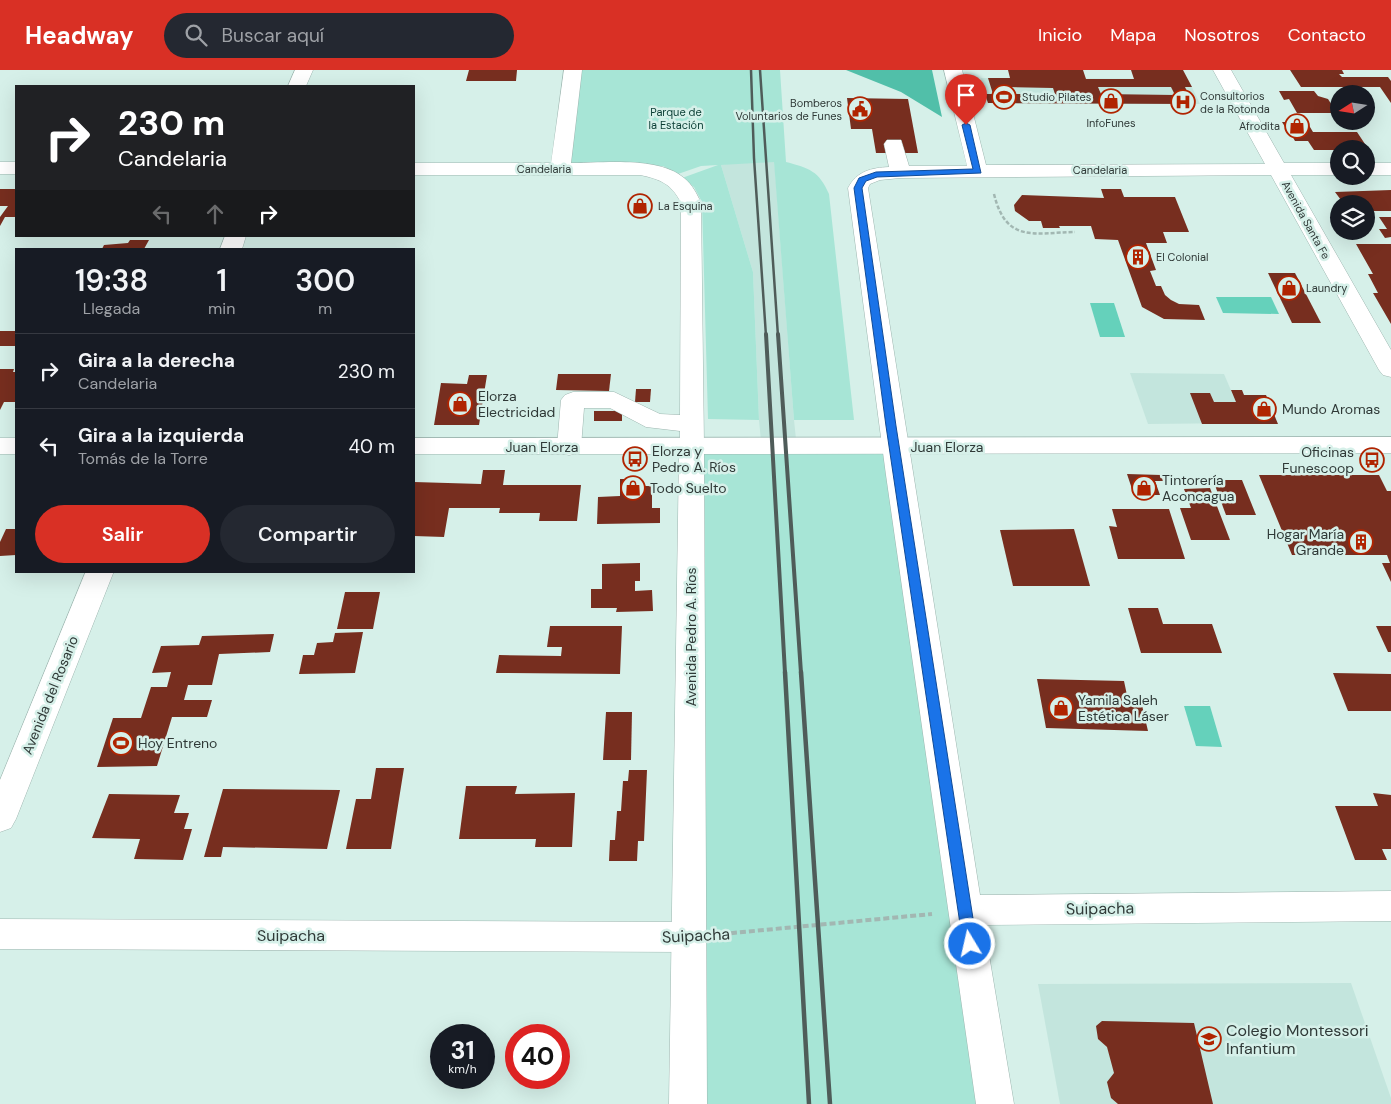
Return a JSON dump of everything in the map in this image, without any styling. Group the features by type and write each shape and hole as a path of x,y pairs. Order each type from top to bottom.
{"street":[{"path":"297,85 304,70"},
{"path":"560,169 573,70"},
{"path":"953,70 983,171"},
{"name":"Avenida Santa Fe","path":"1222,70 1391,370"},
{"path":"894,144 900,172"},
{"path":"0,168 15,168"},
{"name":"Candelaria","path":"415,168 640,169 673,178"},
{"name":"Candelaria","path":"895,447 858,202 858,188 862,180 876,174 900,172 1330,169"},
{"path":"1375,169 1391,169"},
{"name":"Avenida Pedro A. Ríos","path":"673,178 685,188 691,203 692,435 688,1104"},
{"path":"570,447 573,400 614,400 655,421 692,435"},
{"path":"655,421 658,447"},
{"name":"Juan Elorza","path":"415,446 658,447 692,435 895,447 1391,445"},
{"path":"0,446 15,446"},
{"path":"895,447 994,1104"},
{"name":"Avenida del Rosario","path":"0,818 99,573"},
{"name":"Suipacha","path":"965,910 1391,906"},
{"name":"Suipacha","path":"0,934 689,938"}],"path":[{"path":"983,171 1005,222 1016,228 1031,232 1075,232"},
{"name":"Suipacha","path":"689,938 965,910"}],"shaded area":[{"path":"846,70 932,70 942,117 901,92"},
{"path":"981,78 1188,79 1200,104 988,103"},
{"path":"774,157 794,420 801,487 765,483 759,420 753,272 721,165"},
{"path":"1216,297 1271,297 1279,314 1223,313"},
{"path":"1090,303 1114,303 1125,337 1100,337"},
{"path":"1130,373 1224,374 1245,423 1148,424"},
{"path":"1184,706 1210,706 1222,747 1196,746"},
{"name":"Colegio Montessori Infantium","path":"1351,983 1391,1098 1391,1104 1060,1104 1038,984"}],"green space":[{"name":"Parque de la Estación","path":"581,70 780,70 786,162 801,166 817,175 829,194 854,420 794,420 774,162 721,165 753,272 759,420 708,419 702,202 694,187 682,178 718,165 701,166 678,174 663,166 567,165"},
{"path":"692,447 895,447 995,1104 688,1104"}],"building":[{"path":"469,70 517,70 516,81 466,81"},
{"path":"1008,70 1083,70 1086,79 1134,79 1131,70 1183,70 1192,87 1185,87 1193,104 988,103 985,94 993,94 988,78 1010,78","holes":["1007,87 1053,88 1055,94 1009,94","1098,87 1171,87 1175,95 1101,94"]},
{"path":"1290,70 1342,70 1344,74 1339,74 1342,77 1388,77 1391,81 1391,103 1380,87 1375,87 1375,85 1301,87"},
{"path":"1279,91 1314,91 1318,96 1328,99 1330,102 1330,113 1297,113 1289,99 1284,100"},
{"path":"847,98 908,99 918,153 876,153 872,129 851,129"},
{"path":"1282,122 1307,122 1313,132 1357,132 1362,140 1330,140 1330,150 1314,150 1308,141 1295,141 1291,134 1306,134 1303,130 1287,130"},
{"path":"0,189 15,189 15,217 5,217 0,226 0,217 8,206 0,206"},
{"name":"El Colonial","path":"1101,189 1121,189 1124,197 1175,197 1189,232 1163,232 1167,243 1146,243 1156,270 1150,271 1156,286 1161,286 1165,295 1179,304 1199,305 1205,320 1164,319 1142,307 1118,240 1095,239 1091,226 1043,228 1041,221 1029,221 1015,211 1014,205 1022,195 1104,198"},
{"path":"1391,190 1391,211 1375,211 1375,195 1337,195 1335,192"},
{"path":"1379,217 1391,217 1391,237 1385,238 1379,229 1387,229"},
{"path":"130,240 149,240 145,248 102,248 104,245 128,243"},
{"path":"1356,244 1391,244 1391,324 1373,293 1378,293 1368,274 1373,274"},
{"path":"1268,273 1295,273 1321,323 1292,323"},
{"path":"0,331 15,331 15,346 0,346"},
{"path":"0,369 14,369 15,402 4,402 0,410"},
{"path":"558,374 611,374 609,391 556,390"},
{"name":"Elorza Electricidad","path":"469,375 487,375 479,425 434,425 441,383 467,384"},
{"path":"636,389 651,389 650,402 635,402"},
{"path":"1231,390 1242,390 1244,395 1266,395 1278,424 1202,424 1190,393 1210,393 1214,402 1236,402"},
{"path":"594,411 622,411 622,421 594,421"},
{"path":"483,470 505,470 503,485 581,485 577,521 539,521 540,513 499,513 500,508 449,508 444,537 415,536 415,482 481,484"},
{"name":"Tintorería Aconcagua","path":"1127,474 1161,475 1163,481 1155,481 1160,495 1134,495"},
{"path":"1259,475 1379,475 1387,491 1391,491 1391,582 1382,563 1390,563 1387,555 1292,555"},
{"path":"620,479 641,479 641,486 652,486 652,508 660,508 660,523 597,524 598,497 620,496"},
{"path":"1213,480 1242,480 1256,515 1226,515"},
{"path":"1210,488 1230,540 1191,540 1180,508 1191,508 1184,489"},
{"path":"1112,509 1169,509 1185,559 1118,559 1109,526 1117,527"},
{"path":"6,529 15,529 15,555 0,556 0,542"},
{"path":"1074,529 1090,586 1013,586 1000,530"},
{"path":"640,563 640,581 635,581 635,591 652,590 653,611 616,612 617,608 591,608 591,589 602,589 602,564"},
{"path":"345,592 380,592 373,629 337,629"},
{"path":"1128,608 1158,608 1163,624 1212,624 1222,653 1141,653"},
{"path":"550,626 622,626 620,674 496,673 499,655 561,656 562,647 547,647"},
{"path":"1376,626 1391,626 1391,652 1388,652"},
{"path":"363,632 355,673 299,674 303,655 314,655 317,643 333,642 335,633"},
{"path":"274,634 270,652 219,654 212,685 188,685 184,700 212,700 207,717 172,717 157,766 97,767 113,718 141,718 151,687 167,687 171,672 152,673 161,646 199,645 202,636"},
{"path":"1333,673 1391,674 1391,711 1348,711"},
{"path":"1037,679 1124,681 1128,700 1141,701 1148,731 1046,728"},
{"path":"606,712 632,712 631,760 603,760"},
{"path":"376,768 404,768 391,849 346,849 356,799 371,799"},
{"path":"629,770 647,770 644,841 638,841 637,861 609,861 610,840 615,840 617,811 621,811 623,781 628,781"},
{"path":"466,786 517,786 515,794 575,793 572,847 535,847 536,839 459,839"},
{"path":"223,789 340,790 327,849 223,847 221,857 204,857"},
{"path":"1373,793 1391,795 1391,849 1382,849 1387,860 1355,860 1335,806 1378,806"},
{"path":"109,794 180,795 174,813 189,813 184,829 192,829 183,860 134,859 140,839 92,838"},
{"path":"1102,1021 1194,1023 1213,1104 1118,1104 1111,1098 1107,1082 1114,1073 1107,1047 1098,1039 1096,1026"}],"railway":[{"path":"751,70 754,158 766,336"},
{"path":"760,70 778,336"},
{"path":"766,334 785,673"},
{"path":"778,334 801,673"},
{"path":"785,672 809,1104"},
{"path":"801,672 830,1104"}],"place":[{"name":"Studio Pilates","path":"1004,97"},
{"name":"InfoFunes","path":"1111,101"},
{"name":"Consultorios de la Rotonda","path":"1183,102"},
{"name":"Bomberos Voluntarios de Funes","path":"860,109"},
{"name":"Afrodita","path":"1297,126"},
{"name":"La Esquina","path":"640,206"},
{"name":"El Colonial","path":"1138,257"},
{"name":"Laundry","path":"1289,288"},
{"name":"Elorza Electricidad","path":"460,404"},
{"name":"Mundo Aromas","path":"1264,409"},
{"name":"Elorza y Pedro A. Ríos","path":"635,459"},
{"name":"Oficinas Funescoop","path":"1372,460"},
{"name":"Todo Suelto","path":"633,488"},
{"name":"Tintorería Aconcagua","path":"1144,488"},
{"name":"Hogar María Grande","path":"1361,542"},
{"name":"Yamila Saleh Estética Láser","path":"1061,708"},
{"name":"Hoy Entreno","path":"121,743"},
{"name":"Colegio Montessori Infantium","path":"1209,1039"}],"route":[{"path":"966,125 978,171 876,174 862,180 858,188 858,202 970,944"}]}
